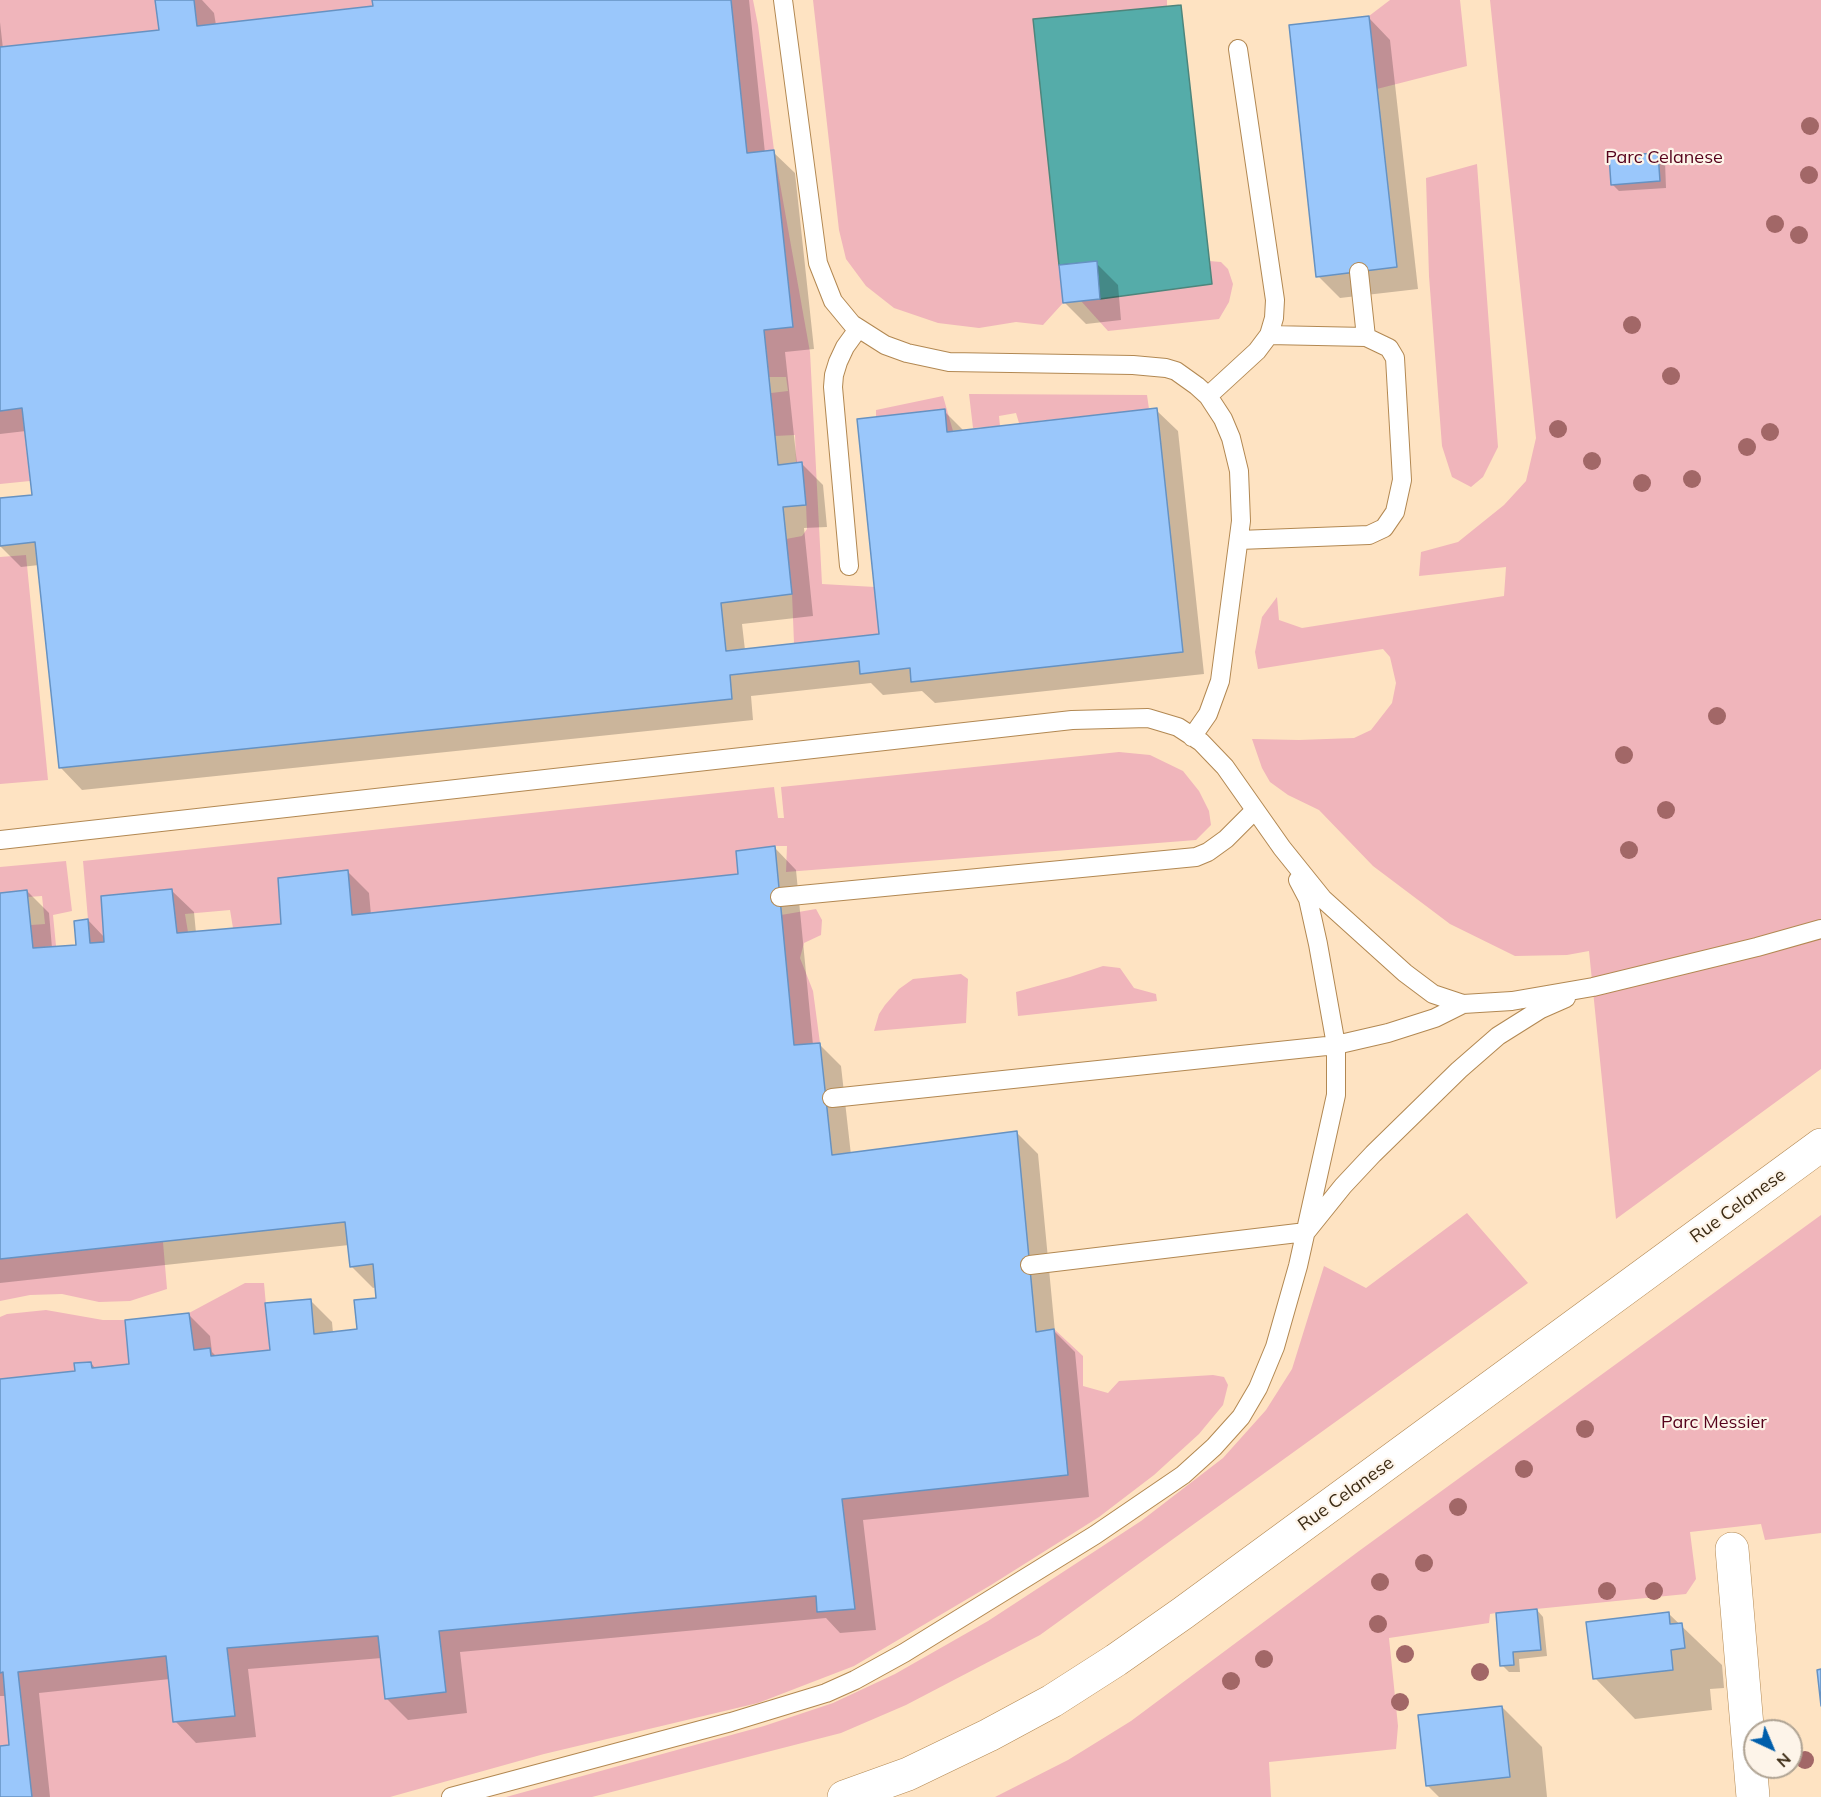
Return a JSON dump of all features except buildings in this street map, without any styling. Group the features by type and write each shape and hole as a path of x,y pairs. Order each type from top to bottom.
{"street":[{"name":"Rue Celanese","path":"844,1797 908,1774 989,1736 1052,1701 1116,1660 1193,1606 1821,1145"},
{"path":"1732,1549 1753,1797"}],"lane":[{"path":"783,0 818,263 833,301 843,315 858,329 885,345 917,356 949,362 1133,364 1166,368 1185,376 1208,396 1223,419 1231,438 1239,471 1241,521 1220,681 1208,714 1192,737"},
{"path":"1208,396 1257,351 1269,335 1274,318 1275,300 1238,49"},
{"path":"1359,272 1366,337"},
{"path":"849,566 833,387 838,362 858,329"},
{"path":"1239,540 1369,535 1384,528 1395,513 1402,480 1395,358 1389,348 1366,337 1269,335"},
{"path":"0,840 1072,720 1148,718 1178,727 1201,742 1225,767 1282,848 1323,899 1433,994 1464,1004 1512,1001 1593,987 1821,929"},
{"path":"780,897 1196,857 1208,852 1226,839 1255,810"},
{"path":"451,1797 731,1722 826,1693 904,1653 1140,1506 1183,1475 1207,1454 1241,1417 1258,1388 1275,1347 1306,1232 1336,1095 1336,1045 1318,944 1308,900 1282,848"},
{"path":"1030,1265 1306,1232 1372,1154 1498,1036 1541,1010 1593,987"},
{"path":"832,1098 1336,1045 1388,1034 1435,1018 1464,1004"}],"green space":[{"path":"0,0 155,0 159,30 0,47"},
{"path":"194,0 372,0 373,6 197,26"},
{"path":"731,0 753,0 774,150 747,153"},
{"path":"813,0 1167,0 1167,7 1033,19 1063,303 1043,325 1016,322 979,328 938,323 894,308 866,286 846,259 839,230"},
{"path":"1390,0 1460,0 1467,66 1377,89 1369,16"},
{"name":"Parc Celanese","path":"1490,0 1821,0 1821,1069 1616,1219 1589,951 1567,955 1515,956 1450,924 1373,866 1319,810 1288,795 1270,782 1262,768 1252,739 1354,738 1371,730 1392,703 1396,683 1390,657 1383,649 1258,669 1255,652 1262,617 1277,597 1279,620 1302,628 1504,596 1506,567 1419,576 1421,552 1458,542 1504,505 1526,481 1536,438"},
{"path":"774,150 810,352 822,584 875,587 879,634 794,643 786,539 802,536 807,529 802,462 796,462 795,435 775,436 771,393 788,391 786,377 769,377 764,330 793,327"},
{"path":"1477,164 1498,447 1483,477 1471,487 1452,477 1442,446 1429,276 1426,178"},
{"path":"1209,261 1221,262 1228,269 1233,284 1229,302 1219,319 1108,331 1081,301 1211,284"},
{"path":"969,394 1147,395 1149,409 1019,423 1016,413 999,416 1000,426 973,428"},
{"path":"943,396 953,431 947,432 944,409 876,417 876,410"},
{"path":"22,408 30,481 0,484 0,411"},
{"path":"26,555 48,780 0,784 0,557"},
{"path":"1119,752 1150,755 1183,771 1199,791 1209,811 1211,825 1196,840 786,872 787,846 775,846 736,851 738,874 352,915 347,870 279,878 281,924 233,928 230,910 185,914 188,932 177,933 172,889 101,896 104,942 90,943 83,861 774,787 778,818 784,818 781,787"},
{"path":"66,861 72,911 53,915 56,946 33,948 31,925 45,924 42,896 28,897 27,890 0,893 0,867"},
{"path":"816,909 822,920 821,935 804,943 800,958 813,991 820,1043 794,1045 781,915"},
{"path":"1103,966 1120,968 1134,988 1156,994 1157,1001 1018,1016 1016,992"},
{"path":"961,974 968,979 966,1023 874,1031 879,1014 885,1005 899,989 913,979"},
{"path":"1467,1213 1528,1283 1040,1635 906,1705 841,1733 592,1797 506,1797 764,1726 833,1703 895,1674 988,1621 1141,1521 1223,1458 1266,1410 1292,1369 1324,1266 1366,1288"},
{"name":"Parc Messier","path":"1821,1215 1821,1533 1765,1540 1761,1524 1690,1532 1696,1579 1686,1594 1496,1613 1490,1614 1489,1623 1389,1638 1398,1726 1396,1749 1269,1762 1271,1797 995,1797 1068,1760 1131,1721 1359,1551"},
{"path":"163,1242 167,1289 130,1301 99,1302 62,1294 30,1295 0,1301 0,1259"},
{"path":"245,1283 264,1283 270,1350 211,1356 210,1348 194,1350 189,1313"},
{"path":"46,1310 103,1320 125,1320 129,1364 92,1368 91,1362 75,1363 75,1371 0,1379 0,1317 7,1314"},
{"path":"1054,1329 1083,1356 1083,1386 1108,1393 1119,1381 1213,1375 1224,1377 1228,1385 1223,1405 1199,1434 1154,1475 1099,1517 991,1585 854,1666 758,1703 544,1754 390,1797 32,1797 18,1672 166,1656 174,1722 235,1716 227,1648 378,1636 385,1699 446,1692 439,1631 816,1596 817,1612 855,1609 842,1499 1068,1475"},
{"path":"3,1672 9,1745 0,1746 0,1673"}],"water":[{"path":"1181,5 1212,284 1100,299 1097,262 1059,265 1033,19"}]}
